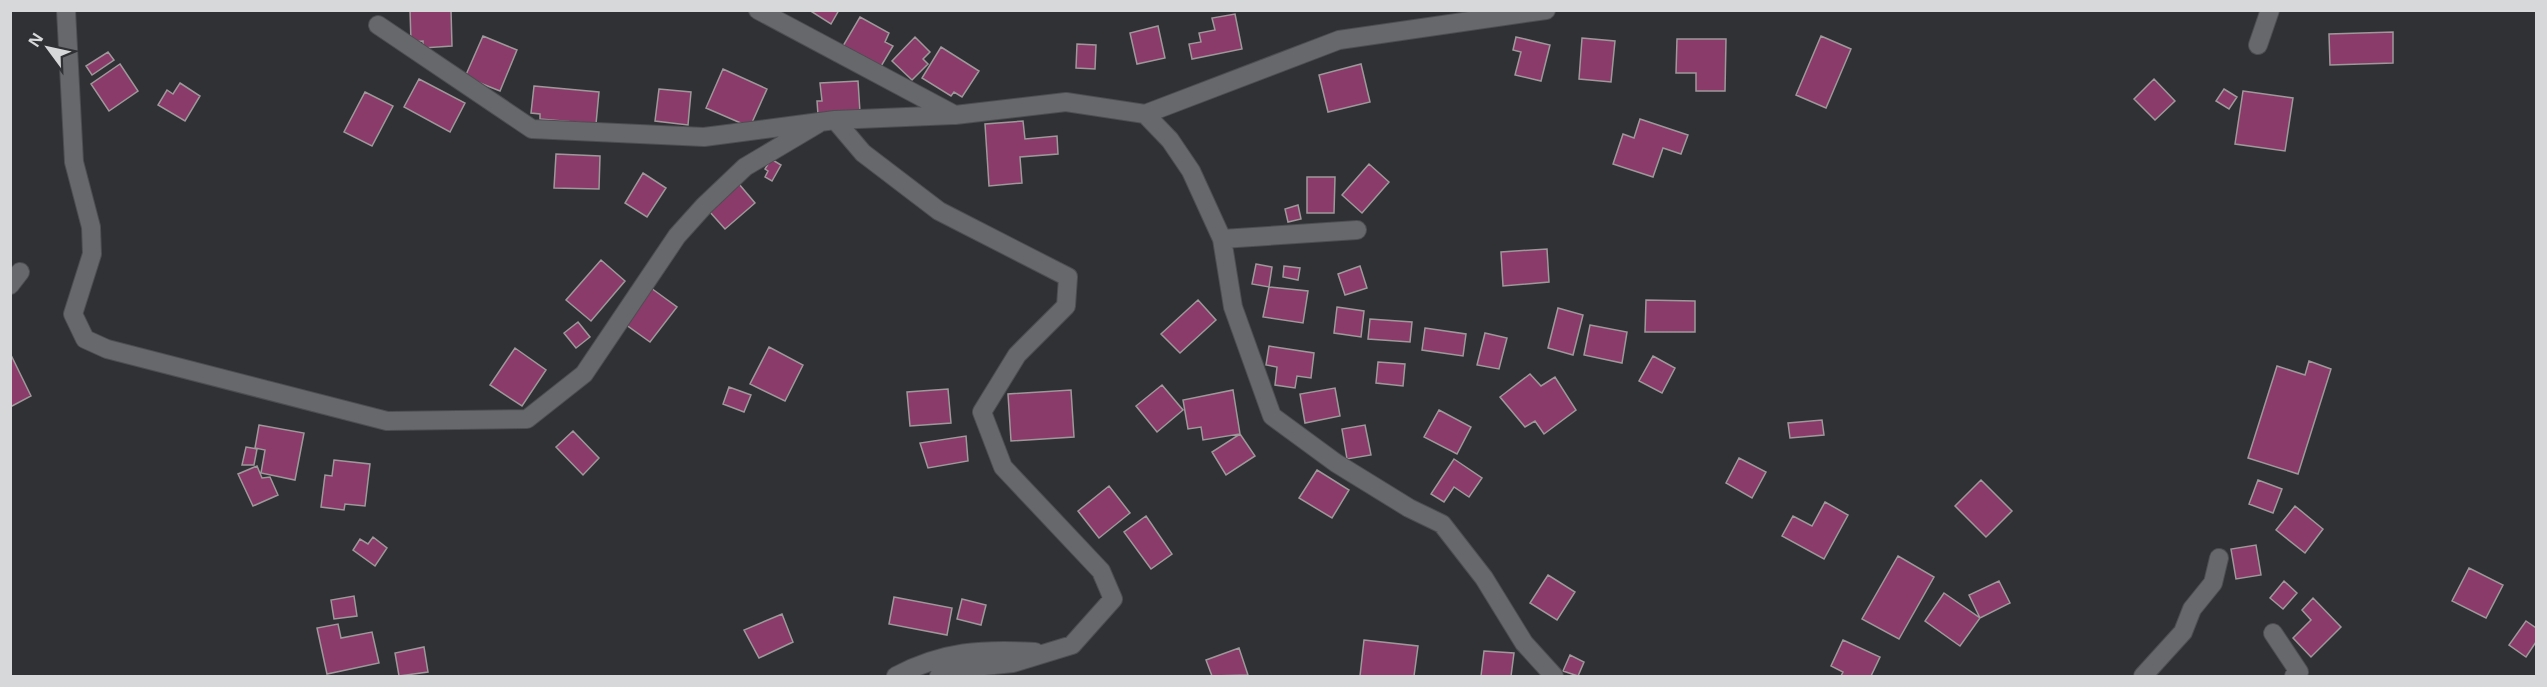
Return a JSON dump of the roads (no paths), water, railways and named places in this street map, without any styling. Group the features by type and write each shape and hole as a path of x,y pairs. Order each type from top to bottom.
{"street":[{"path":"66,10 74,162 91,227 92,255 73,314 85,339 100,346 387,421 527,419 584,374 677,236 704,206 745,167 828,121"},
{"path":"758,10 955,115"},
{"path":"378,25 532,129 704,136 828,121 955,115 1066,102 1145,114 1339,40 1473,16 1546,10"},
{"path":"2258,45 2270,10"},
{"path":"1145,114 1170,140 1191,171 1222,239 1233,307 1272,416 1354,474 1409,508 1442,524 1484,578 1524,643 1554,676"},
{"path":"828,121 863,153 939,211 1068,277 1066,306 1017,355 982,412 1004,466 1101,571 1113,599 1072,645 1013,663 964,668 939,676"},
{"path":"1222,239 1357,230"},
{"path":"2143,676 2183,632 2192,609 2213,583 2219,558"},
{"path":"2273,633 2299,672 2294,676"},
{"path":"896,676 922,663 958,653 1000,650 1048,652"}]}
